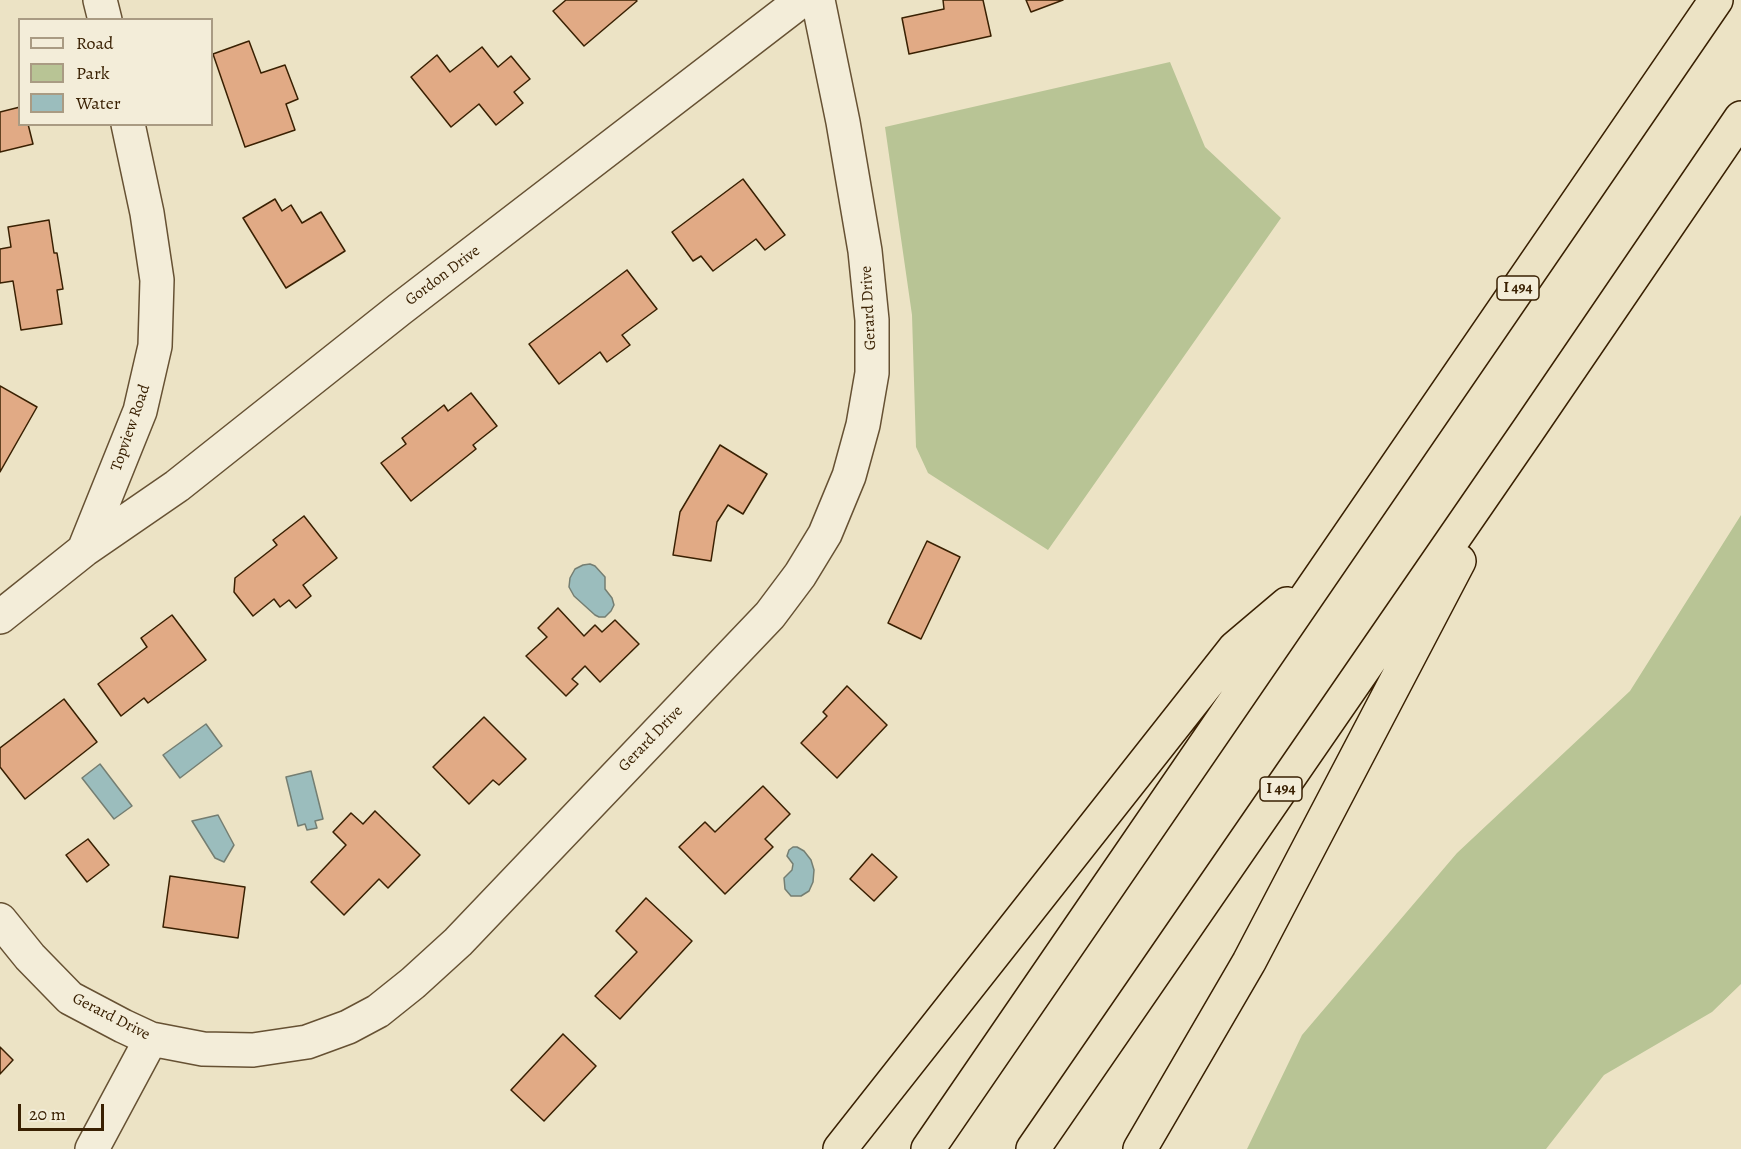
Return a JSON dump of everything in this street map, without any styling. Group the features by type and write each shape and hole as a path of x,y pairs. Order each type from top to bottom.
{"highway":[{"name":"I 494","path":"928,1149 1716,0"},
{"name":"I 494","path":"1033,1149 1741,117"},
{"path":"1161,1149 1249,962 1529,429"},
{"path":"840,1149 1235,648 1321,575"},
{"path":"1140,1149 1249,962"}],"street":[{"path":"100,0 104,18"},
{"name":"Gordon Drive","path":"84,550 177,486 400,309 802,0"},
{"name":"Gerard Drive","path":"0,920 30,957 70,998 151,1039 202,1049 253,1050 307,1042 348,1027 378,1011 458,942 764,621 800,575 825,534 849,476 863,425 872,373 872,320 865,251 843,122 818,0"},
{"name":"Topview Road","path":"0,617 84,550 140,411 155,346 157,280 147,213 128,126"},
{"path":"92,1149 151,1039"}],"green space":[{"path":"1170,62 1205,147 1281,218 1048,550 928,473 916,447 912,315 885,127"},
{"path":"1741,515 1741,984 1712,1012 1604,1075 1546,1149 1247,1149 1302,1035 1457,853 1630,691"}],"water":[{"path":"590,564 605,577 605,589 614,605 605,617 595,615 574,596 569,587 570,578 575,569"},
{"path":"206,724 222,746 180,778 163,755"},
{"path":"100,764 132,806 114,819 82,778"},
{"path":"311,771 323,819 315,821 317,828 307,830 305,824 298,826 286,777"},
{"path":"218,815 234,845 224,862 215,858 192,821"},
{"path":"793,847 804,851 811,860 814,870 813,882 809,891 801,896 791,896 785,889 784,878 792,870 793,864 787,856"}],"building":[{"path":"566,0 637,1 584,46 553,11"},
{"path":"943,0 983,0 991,36 909,54 902,18 944,9"},
{"path":"1026,0 1063,0 1031,12"},
{"path":"249,41 261,73 285,65 298,99 286,104 295,130 245,147 213,54"},
{"path":"482,47 498,67 511,56 530,79 514,92 523,103 496,125 479,104 451,127 411,77 437,55 450,72"},
{"path":"18,108 18,126 28,126 33,144 0,152 0,112"},
{"path":"743,179 785,235 765,250 756,239 713,271 701,256 693,261 672,232"},
{"path":"275,199 282,211 291,205 302,223 321,212 345,251 286,288 243,218"},
{"path":"49,220 63,289 57,290 62,324 21,330 13,281 0,283 0,249 11,247 8,227"},
{"path":"627,270 657,309 622,335 630,345 607,362 600,352 559,384 529,344"},
{"path":"0,386 37,407 0,472"},
{"path":"471,393 497,426 473,445 476,449 411,501 381,463 406,444 402,438 444,405 448,411"},
{"path":"720,445 767,474 743,514 728,505 717,522 711,561 673,555 680,512"},
{"path":"304,516 337,558 303,585 311,596 296,608 289,600 280,607 274,599 253,616 234,592 235,578 277,545 273,540"},
{"path":"927,541 960,557 921,639 888,623"},
{"path":"558,608 584,636 595,625 602,632 615,620 639,644 600,682 585,666 572,679 578,684 566,696 526,656 547,637 538,628"},
{"path":"172,615 206,660 148,703 144,698 121,716 98,684 147,647 141,638"},
{"path":"847,686 887,725 837,778 801,743 827,716 823,712"},
{"path":"64,699 97,742 25,799 0,767 0,748"},
{"path":"484,717 526,759 499,785 493,780 469,804 433,767"},
{"path":"763,786 790,814 765,839 773,847 725,894 679,847 705,822 715,832"},
{"path":"375,811 420,855 388,888 379,879 344,915 311,882 346,845 333,832 351,813 363,824"},
{"path":"88,839 109,865 87,882 66,855"},
{"path":"872,854 897,877 874,901 850,879"},
{"path":"170,876 245,887 238,938 163,927"},
{"path":"646,898 692,941 620,1019 595,996 637,952 616,931"},
{"path":"563,1034 596,1066 544,1121 511,1090"},
{"path":"0,1047 13,1060 0,1074"}]}
